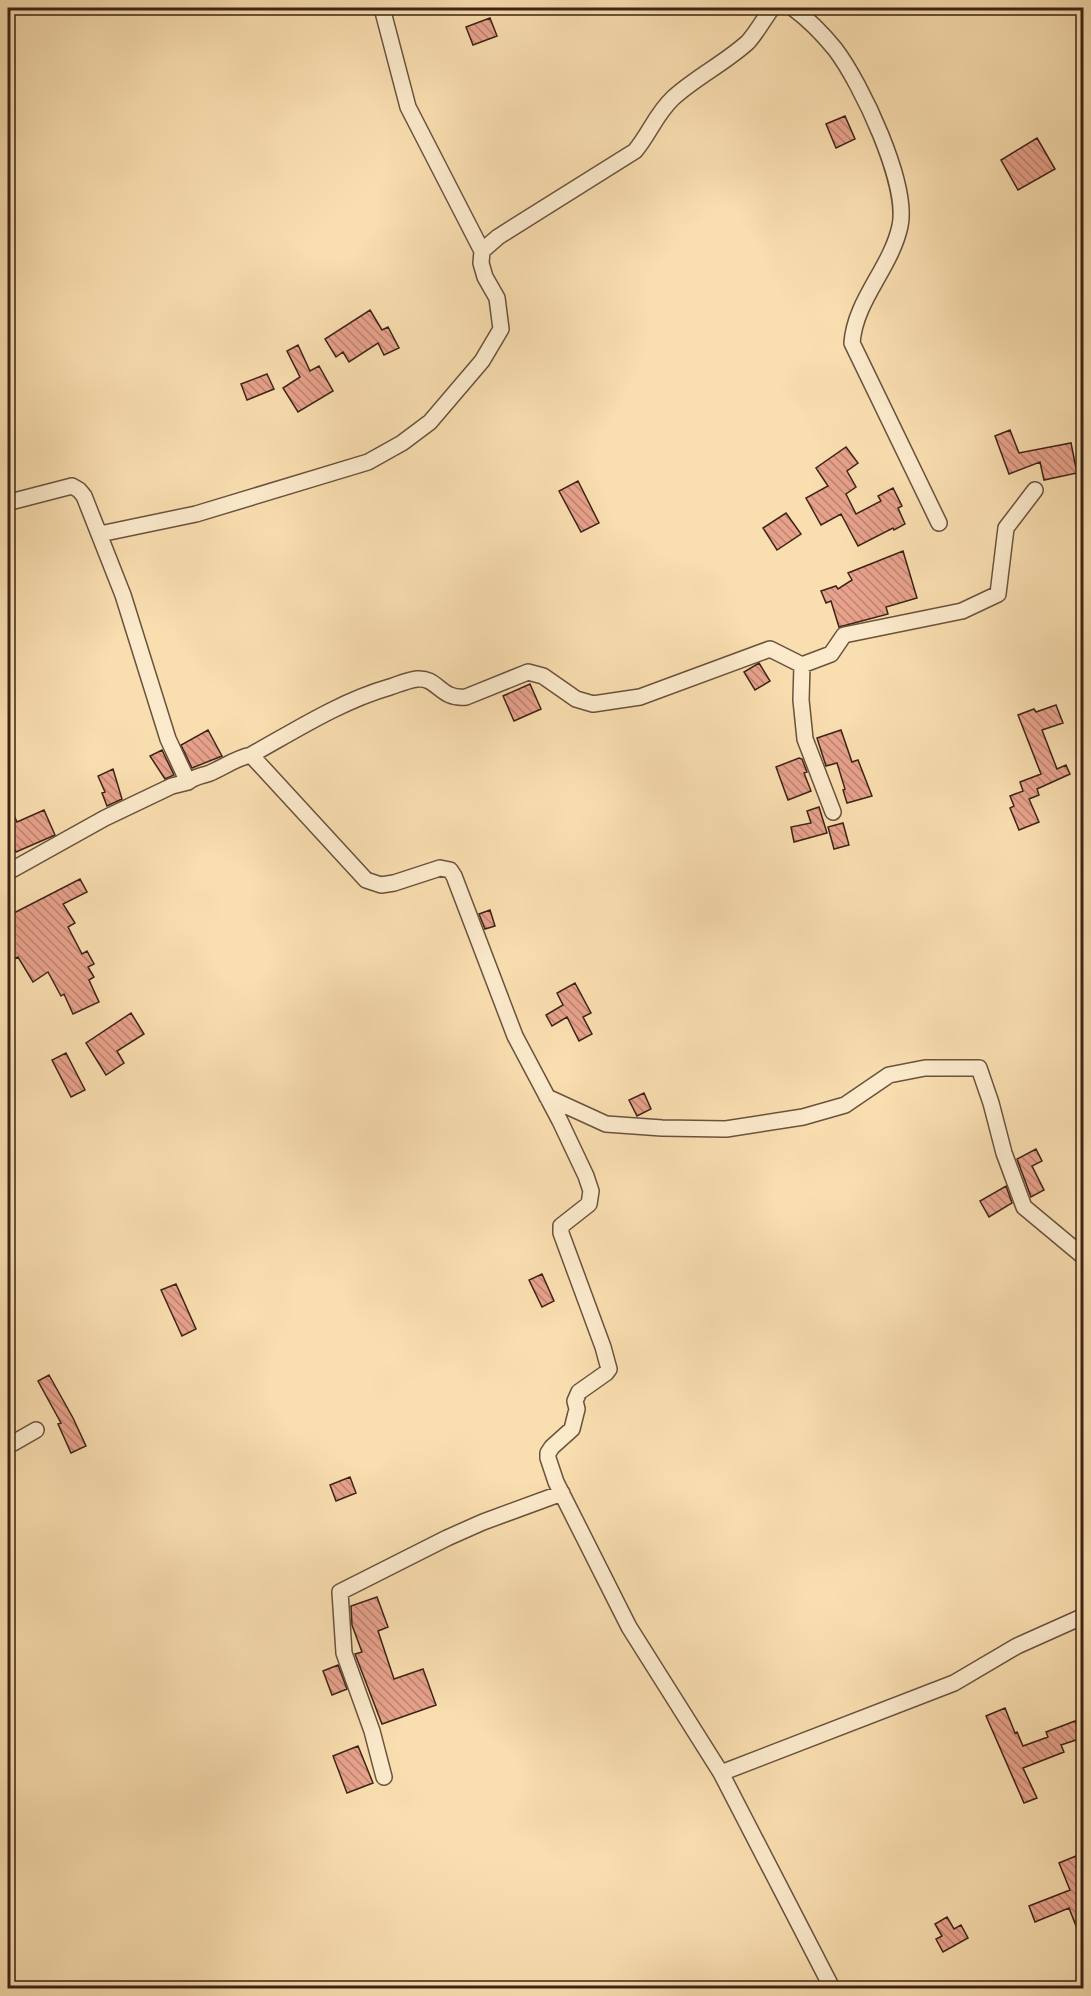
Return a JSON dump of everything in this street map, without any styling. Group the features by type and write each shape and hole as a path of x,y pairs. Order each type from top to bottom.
{"street":[{"path":"100,534 196,514 368,462 402,443 430,422 482,361 501,329 497,298 485,277 481,263 482,251 408,107 382,8"},
{"path":"482,251 498,237 635,151 646,138 658,114 675,97 745,44 772,8"},
{"path":"793,8 814,24 837,51 885,143 900,196 901,225 884,268 853,326 852,343 939,523"},
{"path":"8,499 14,501 72,486 84,496 123,595 168,739 188,782"},
{"path":"8,872 105,818 172,786 209,774 241,757 251,755 316,718 373,692 416,680 427,680 448,696 456,698 466,697 528,672 543,676 576,699 593,704 640,697 770,649 802,665 831,654 844,634 962,611 998,594 1006,528 1035,490"},
{"path":"802,665 801,700 804,739 833,812"},
{"path":"251,755 366,880 381,885 394,883 440,868 450,870 454,876 515,1036 586,1176 591,1191 589,1204 561,1226 561,1233 609,1369 579,1392 575,1401 577,1409 572,1429 548,1453 550,1465 629,1628 721,1773 832,1989"},
{"path":"547,1097 606,1125 726,1129 803,1117 845,1105 889,1075 925,1068 979,1068 1004,1153 1024,1207 1083,1257"},
{"path":"8,1446 36,1430"},
{"path":"384,1777 372,1731 344,1653 340,1592 447,1538 562,1493"},
{"path":"721,1773 954,1683 1017,1646 1083,1616"}],"building":[{"path":"490,18 497,36 473,45 466,27"},
{"path":"845,116 855,139 836,148 826,124"},
{"path":"1037,138 1055,169 1018,190 1001,160"},
{"path":"370,310 382,330 388,327 399,348 384,355 378,343 349,362 343,352 336,357 325,339"},
{"path":"298,345 310,371 319,366 333,391 298,412 283,388 300,377 287,351"},
{"path":"267,374 274,389 247,400 241,384"},
{"path":"1010,430 1019,453 1071,443 1077,473 1044,480 1040,462 1009,474 995,436"},
{"path":"846,447 858,463 847,471 856,487 846,494 856,514 881,501 878,496 893,488 902,506 898,508 905,524 858,546 841,514 821,525 806,498 828,486 816,468"},
{"path":"578,481 599,523 581,532 559,491"},
{"path":"786,513 801,534 777,550 763,528"},
{"path":"903,551 917,598 886,607 888,614 839,627 831,601 826,603 821,591 836,586 838,589 852,580 848,573"},
{"path":"759,663 770,681 755,690 744,672"},
{"path":"530,684 541,709 514,721 503,696"},
{"path":"1056,705 1063,723 1042,730 1057,769 1066,765 1070,774 1037,789 1039,795 1029,799 1039,822 1019,830 1010,808 1014,806 1010,796 1023,791 1020,782 1041,774 1018,715"},
{"path":"208,730 222,756 192,768 181,745"},
{"path":"841,730 852,762 858,760 872,796 847,803 837,763 826,766 817,738"},
{"path":"162,750 174,775 165,779 150,756"},
{"path":"799,758 802,759 807,772 804,773 811,791 788,800 776,767"},
{"path":"113,769 122,799 107,806 102,793 105,792 98,776"},
{"path":"8,802 17,822 44,810 55,835 16,852 8,834"},
{"path":"819,807 827,833 794,842 791,827 811,823 807,811"},
{"path":"843,823 849,845 834,849 828,827"},
{"path":"80,879 87,892 63,904 75,923 68,927 82,954 87,951 94,964 88,967 94,977 89,980 99,1002 73,1014 64,994 61,996 48,972 33,982 18,957 12,960 8,951 8,916"},
{"path":"490,910 495,926 485,929 479,914"},
{"path":"575,983 591,1013 583,1017 592,1034 579,1041 567,1017 552,1026 546,1015 563,1005 557,993"},
{"path":"131,1013 144,1034 117,1051 124,1063 106,1075 86,1043"},
{"path":"66,1053 85,1090 71,1097 52,1060"},
{"path":"644,1093 651,1109 637,1116 629,1100"},
{"path":"1036,1149 1042,1161 1032,1166 1044,1190 1031,1197 1017,1159"},
{"path":"1006,1186 1012,1203 989,1217 980,1201"},
{"path":"542,1274 554,1301 542,1307 529,1280"},
{"path":"176,1284 196,1329 182,1336 161,1290"},
{"path":"49,1375 86,1446 71,1453 58,1424 61,1423 38,1381"},
{"path":"350,1477 356,1493 336,1501 330,1485"},
{"path":"377,1597 388,1627 378,1631 394,1679 423,1669 436,1705 382,1724 355,1654 362,1652 352,1625 351,1606"},
{"path":"338,1665 347,1689 332,1695 323,1671"},
{"path":"1005,1708 1023,1746 1048,1737 1046,1732 1075,1721 1082,1738 1061,1745 1064,1752 1023,1768 1037,1798 1024,1803 986,1716"},
{"path":"358,1746 373,1783 347,1793 333,1756"},
{"path":"1083,1853 1083,1944 1069,1908 1035,1922 1029,1906 1070,1890 1059,1863"},
{"path":"947,1917 954,1929 961,1925 968,1938 943,1952 936,1939 942,1936 935,1924"}]}
